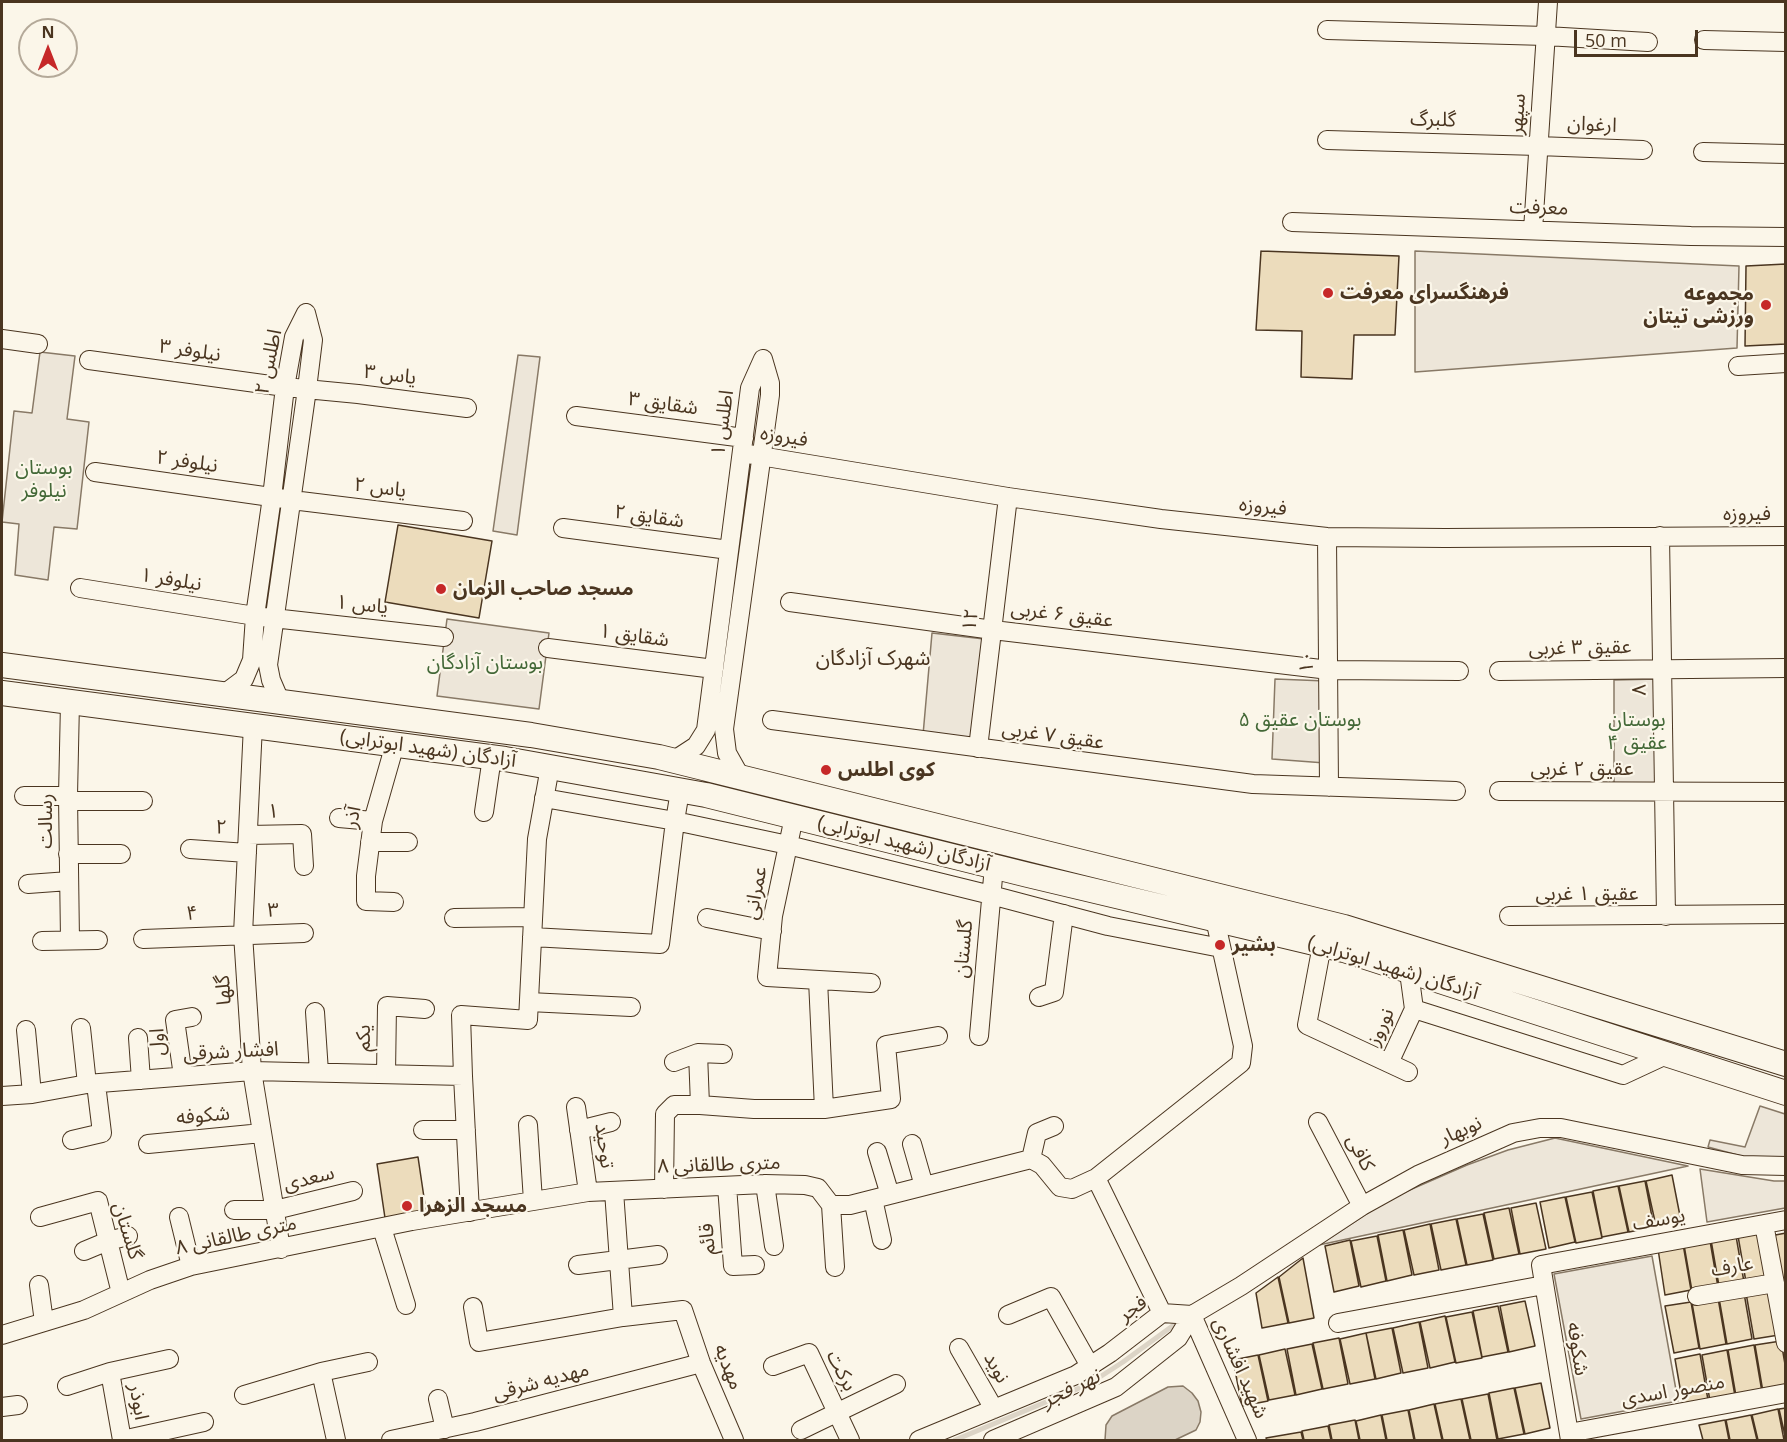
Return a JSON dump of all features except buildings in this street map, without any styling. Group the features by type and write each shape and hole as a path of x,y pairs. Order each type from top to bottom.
{"main road":[{"name":"آزادگان (شهید ابوترابی)","path":"2,665 508,732 673,761 1344,927 1785,1064"},
{"name":"آزادگان (شهید ابوترابی)","path":"2,693 499,758 706,795 1344,950 1785,1093"},
{"path":"499,758 508,732"}],"street":[{"name":"سپهر","path":"1533,230 1548,2"},
{"path":"1327,30 1546,36 1648,42"},
{"path":"1704,40 1785,42"},
{"name":"گلبرگ","path":"1327,140 1539,146"},
{"name":"ارغوان","path":"1539,146 1642,150"},
{"path":"1703,152 1785,154"},
{"name":"معرفت","path":"1292,222 1785,237"},
{"name":"اطلس ۲","path":"224,694 244,679 252,660 255,616 285,387 294,337 306,313 313,340 268,665 271,680 280,701"},
{"path":"2,339 38,344"},
{"name":"اطلس ۱","path":"673,761 696,746 706,730 750,388 763,359 770,383 770,395 724,729 727,753 741,778"},
{"name":"نیلوفر ۳","path":"89,360 307,389"},
{"path":"1738,366 1785,363"},
{"name":"یاس ۳","path":"307,389 467,408"},
{"name":"شقایق ۳","path":"576,416 743,445"},
{"name":"فیروزه","path":"743,445 761,456 1008,497 1161,519 1327,537 1785,536"},
{"name":"نیلوفر ۲","path":"95,472 292,500"},
{"name":"۱۲","path":"978,748 1008,497"},
{"name":"یاس ۲","path":"292,500 464,521"},
{"name":"شقایق ۲","path":"563,528 729,550"},
{"name":"۸","path":"1660,536 1666,916"},
{"name":"۱۰","path":"1327,537 1329,787"},
{"name":"نیلوفر ۱","path":"80,588 275,618"},
{"name":"عقیق ۶ غربی","path":"790,602 993,630 1329,670 1459,671"},
{"name":"یاس ۱","path":"275,618 444,637"},
{"name":"شقایق ۱","path":"548,648 714,669"},
{"name":"عقیق ۳ غربی","path":"1499,671 1785,668"},
{"name":"رسالت","path":"70,702 68,798 70,940"},
{"name":"عقیق ۷ غربی","path":"772,720 1253,784 1456,791"},
{"name":"گلها","path":"253,725 243,934 252,1071 281,1249"},
{"name":"آذر","path":"394,902 366,901 366,876 374,821 395,744"},
{"path":"484,812 499,758"},
{"path":"470,1212 461,1015 528,1020 537,839 550,767"},
{"path":"532,937 660,944 680,791"},
{"name":"عقیق ۲ غربی","path":"1499,791 1785,792"},
{"path":"24,796 143,801"},
{"path":"544,798 675,821 788,845 1108,926 1221,948"},
{"name":"عمرانی","path":"794,817 773,916 767,977 818,981"},
{"path":"339,818 374,821"},
{"name":"۱","path":"248,844 302,834 304,866"},
{"path":"370,842 408,842"},
{"name":"۲","path":"190,849 248,844"},
{"path":"68,854 121,854"},
{"name":"گلستان","path":"979,1036 994,866"},
{"path":"28,884 69,881"},
{"path":"1039,997 1054,992 1064,914"},
{"name":"عقیق ۱ غربی","path":"1509,916 1785,914"},
{"path":"454,918 533,917"},
{"path":"707,918 772,931"},
{"path":"835,1267 831,1205 850,1205 1031,1159 1042,1165 1060,1187 1072,1189 1096,1178 1241,1063 1244,1046 1215,919"},
{"name":"۳","path":"243,934 304,933"},
{"name":"۴","path":"143,939 243,934"},
{"path":"42,941 98,940"},
{"path":"1322,945 1306,1025 1407,1072"},
{"path":"1409,972 1414,1009 1623,1075 1666,1054"},
{"path":"824,1109 818,981 871,983"},
{"path":"529,1002 631,1006"},
{"name":"یکم","path":"386,1074 387,1006 426,1009"},
{"name":"نوروز","path":"1389,1063 1414,1009"},
{"path":"315,1012 319,1072"},
{"name":"اول","path":"183,1076 176,1020 192,1017"},
{"path":"72,1140 102,1133 81,1028"},
{"path":"26,1030 32,1094"},
{"path":"664,1189 665,1114 674,1105 754,1109 824,1109 891,1099 886,1044 938,1036"},
{"path":"138,1038 141,1080"},
{"path":"698,1053 700,1105"},
{"path":"674,1062 698,1053 723,1054"},
{"name":"افشار شرقی","path":"2,1096 32,1094 91,1084 252,1071 463,1076"},
{"name":"توحید","path":"576,1107 588,1192"},
{"path":"579,1130 611,1122"},
{"name":"کافی","path":"1318,1122 1362,1206"},
{"path":"528,1125 533,1201"},
{"path":"1031,1159 1037,1133 1054,1126"},
{"name":"نوبهار","path":"1192,1315 1241,1286 1362,1206 1418,1174 1513,1133 1540,1128 1561,1128 1742,1165 1785,1166"},
{"path":"423,1130 466,1130"},
{"name":"شکوفه","path":"148,1144 262,1133"},
{"path":"912,1144 924,1186"},
{"path":"878,1152 882,1197 882,1240"},
{"path":"1096,1178 1162,1313"},
{"path":"765,1184 774,1246"},
{"name":"۸ متری طالقانی","path":"2,1333 84,1310 191,1266 382,1228 588,1192 765,1184 805,1185 818,1188 831,1205"},
{"name":"قائم","path":"727,1186 733,1266 755,1265"},
{"name":"سعدی","path":"234,1210 275,1210 353,1191"},
{"path":"473,1307 479,1342 623,1317 614,1191"},
{"name":"گلستان","path":"40,1217 98,1201 121,1293"},
{"path":"179,1217 191,1266"},
{"name":"یوسف","path":"1541,1265 1785,1220"},
{"path":"1764,1224 1785,1343"},
{"path":"382,1228 406,1305"},
{"path":"84,1251 108,1240 128,1236"},
{"path":"579,1265 658,1255"},
{"name":"شکوفه","path":"1541,1265 1569,1437"},
{"name":"عارف","path":"1697,1296 1775,1283"},
{"path":"39,1285 44,1322"},
{"path":"1338,1323 1544,1286"},
{"path":"1008,1315 1051,1297 1090,1366"},
{"name":"مهدیه","path":"623,1317 683,1310 701,1363 734,1440"},
{"name":"فجر","path":"919,1440 1076,1375 1110,1353 1162,1313 1192,1315"},
{"path":"993,1440 1116,1387 1178,1338 1192,1315"},
{"name":"شهید افشاری","path":"1192,1315 1247,1440"},
{"name":"نوید","path":"960,1348 994,1409"},
{"name":"برکت","path":"773,1366 809,1353 850,1440"},
{"path":"68,1386 110,1372 169,1359"},
{"path":"244,1395 321,1372 368,1362"},
{"name":"مهدیه شرقی","path":"391,1440 486,1419 701,1363"},
{"name":"ابوذر","path":"110,1372 122,1440"},
{"path":"321,1372 336,1440"},
{"path":"801,1430 896,1384"},
{"name":"منصور اسدی","path":"1569,1437 1785,1394"},
{"path":"438,1399 445,1429"},
{"path":"122,1440 204,1422"}],"green space":[{"path":"1415,251 1739,266 1737,348 1415,372"},
{"name":"بوستان نیلوفر","path":"40,352 75,356 67,419 89,422 77,529 54,527 48,580 15,575 19,524 2,522 14,411 32,413"},
{"path":"518,355 540,357 517,535 493,531"},
{"name":"بوستان آزادگان","path":"447,619 549,633 539,709 437,696"},
{"path":"932,633 984,639 973,739 923,735"},
{"name":"بوستان عقیق ۵","path":"1275,679 1326,681 1325,763 1272,759"},
{"name":"بوستان عقیق ۴","path":"1658,679 1660,783 1614,783 1614,680"},
{"path":"1760,1106 1785,1114 1785,1159 1745,1157 1708,1147 1710,1140 1745,1147"},
{"path":"1555,1138 1688,1166 1319,1245 1389,1199 1467,1165 1508,1150"},
{"path":"1700,1169 1785,1181 1785,1208 1707,1222"},
{"path":"1652,1256 1678,1401 1581,1419 1554,1274"}],"shaded area":[{"path":"1183,1386 1198,1401 1201,1412 1196,1430 1175,1440 1105,1440 1106,1425 1112,1416 1168,1387"}],"waterway":[{"name":"نهر فجر","path":"955,1440 1089,1384 1178,1322"}],"place":[{"name":"فرهنگسرای معرفت","path":"1328,293"},
{"name":"مجموعه ورزشی تیتان","path":"1766,305"},
{"name":"مسجد صاحب الزمان","path":"441,589"},
{"name":"کوی اطلس","path":"826,770"},
{"name":"بشیر","path":"1220,945"},
{"name":"مسجد الزهرا","path":"407,1206"}],"district":[{"name":"شهرک آزادگان","path":"873,659"}]}
